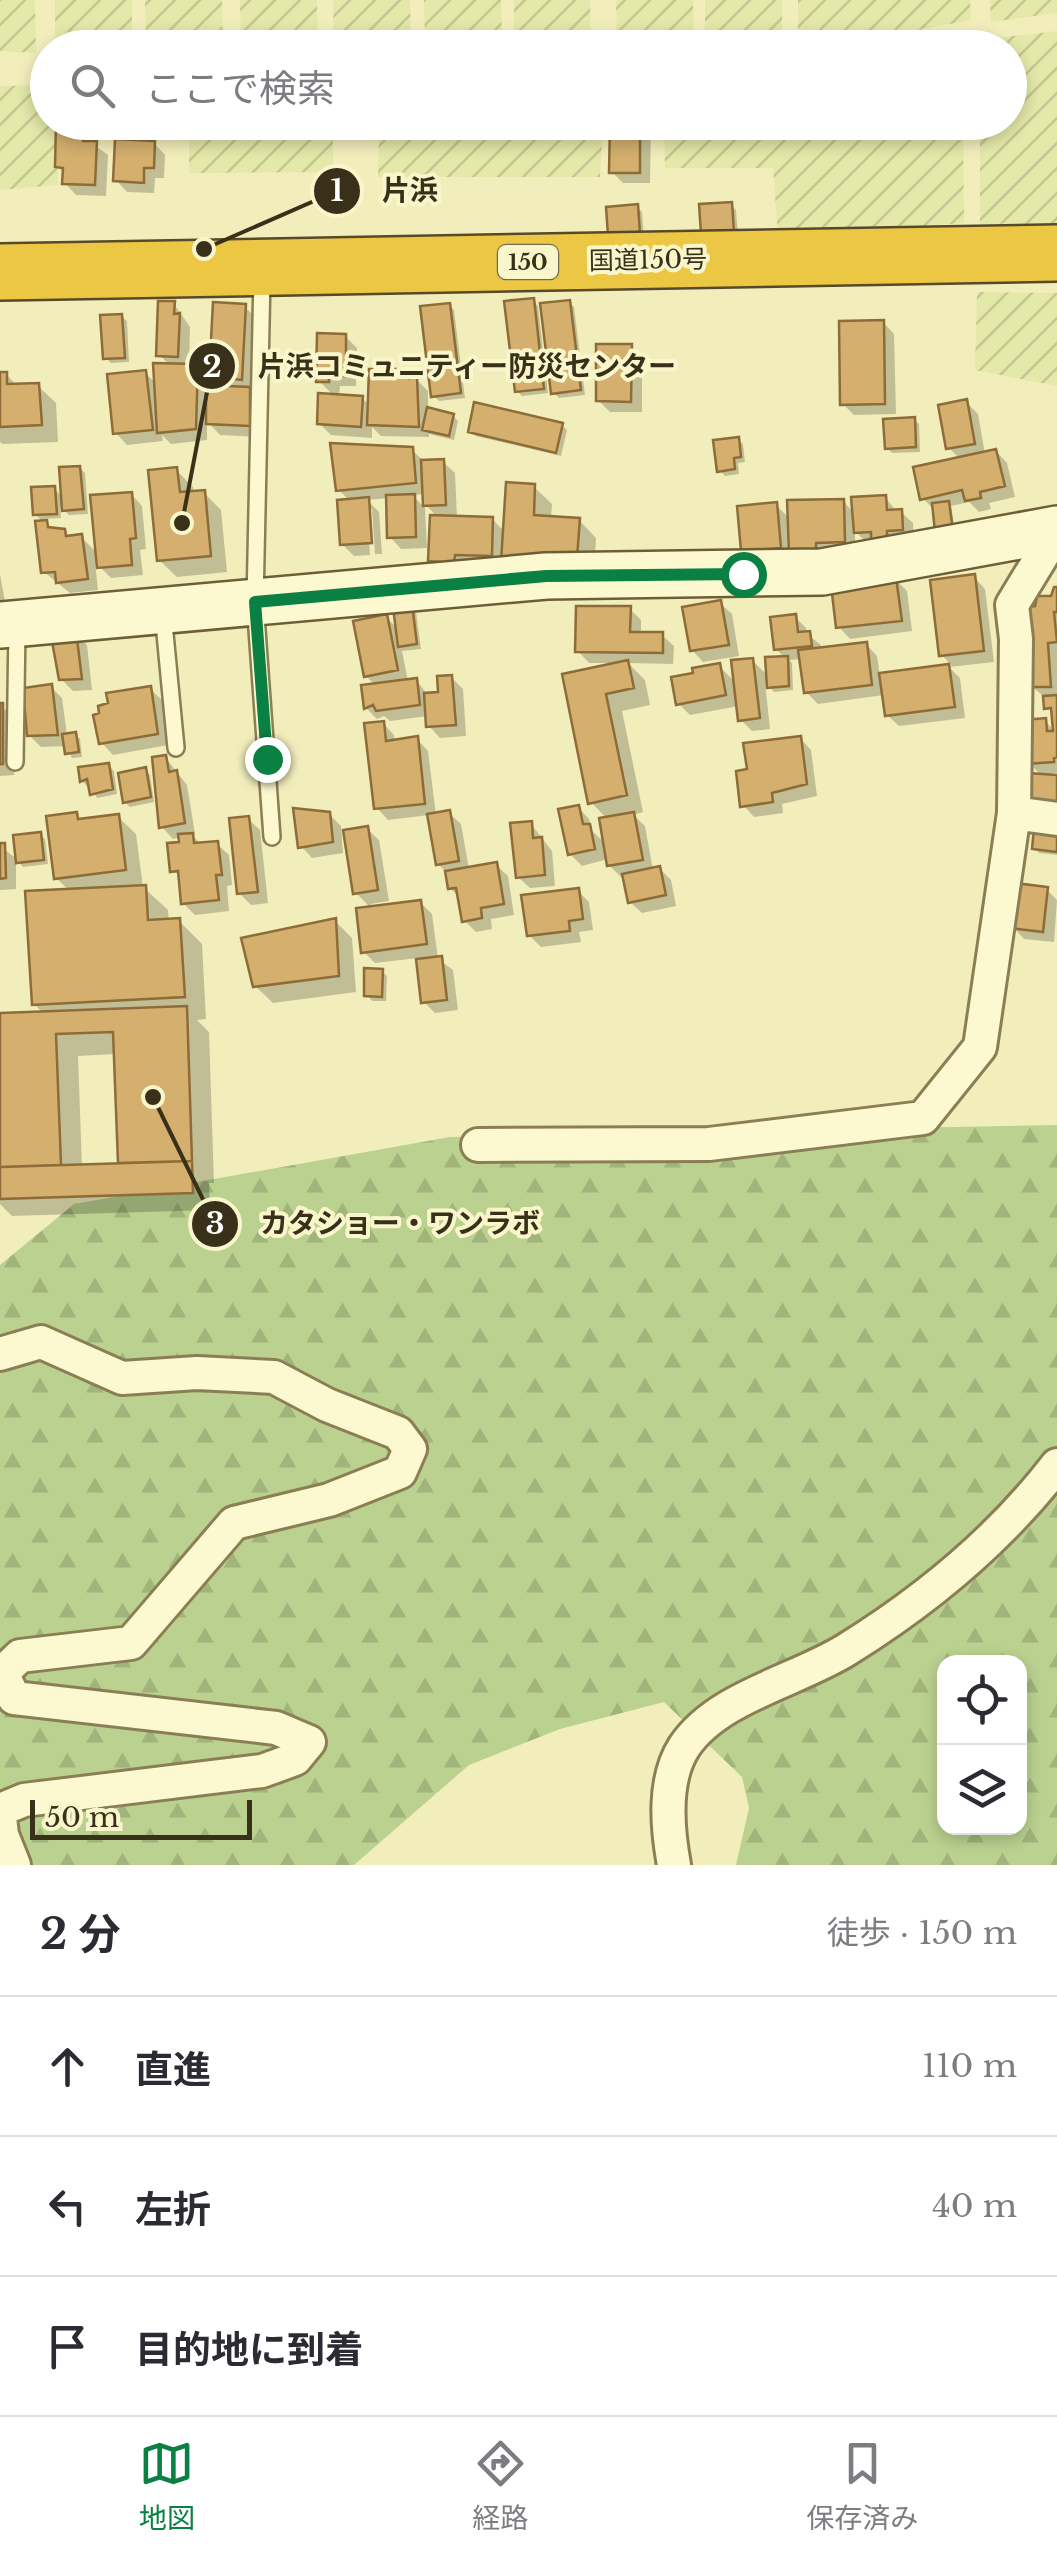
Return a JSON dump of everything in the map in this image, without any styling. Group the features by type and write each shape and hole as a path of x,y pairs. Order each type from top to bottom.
{"highway":[{"name":"国道150号","path":"0,272 1057,254"}],"street":[{"path":"8,624 546,576 822,572 1057,530"},
{"path":"478,1145 709,1144 923,1118 980,1048 1014,813 1016,639 1012,604 1057,530"},
{"path":"1014,813 1057,818"},
{"path":"0,1354 41,1342 122,1378 197,1373 274,1377 327,1405 398,1434 410,1449 400,1472 329,1500 234,1523 131,1644 20,1656 2,1673 14,1698 276,1728 309,1742 295,1760 262,1772 24,1800 0,1814 2,1835 14,1865"},
{"path":"674,1865 670,1838 671,1769 687,1743 715,1715 843,1652 926,1596 1028,1503 1057,1465"}],"lane":[{"path":"262,267 255,602 272,837"},
{"path":"163,610 176,748"},
{"path":"8,624 16,762"}],"green space":[{"path":"0,0 35,0 36,30 30,30 30,53 0,51"},
{"path":"55,0 132,0 132,30 55,30"},
{"path":"145,0 222,0 223,30 146,30"},
{"path":"240,0 317,0 318,30 241,30"},
{"path":"333,0 410,0 411,30 334,30"},
{"path":"424,0 501,0 502,30 425,30"},
{"path":"514,0 590,0 591,30 514,30"},
{"path":"616,0 693,0 694,30 617,30"},
{"path":"705,0 782,0 782,30 705,30"},
{"path":"798,0 970,0 971,20 919,30 798,30"},
{"path":"990,0 1057,0 1057,13 991,22"},
{"path":"1057,31 1057,223 980,224 980,140 1027,140 1027,35"},
{"path":"30,85 30,140 58,140 58,185 0,190 0,86"},
{"path":"189,140 333,140 333,172 189,173"},
{"path":"379,140 602,140 600,177 378,177"},
{"path":"664,140 963,140 964,223 778,236 773,168 665,168"},
{"path":"977,292 1057,293 1057,386 975,370"},
{"path":"1057,1125 1057,1865 736,1865 749,1808 742,1777 664,1702 560,1729 469,1765 354,1865 0,1865 0,1265 74,1204 450,1137"}],"building":[{"path":"56,140 97,141 95,185 62,184 63,168 55,167"},
{"path":"115,140 155,141 154,168 144,168 144,183 113,181"},
{"path":"610,140 640,140 640,173 609,173"},
{"path":"732,202 734,232 701,234 699,204"},
{"path":"638,204 640,234 608,236 606,207"},
{"path":"534,298 544,389 515,392 504,301"},
{"path":"570,300 581,390 551,394 540,303"},
{"path":"158,301 175,301 174,314 180,313 178,357 156,356"},
{"path":"213,302 246,304 242,380 209,377"},
{"path":"450,303 461,393 431,397 420,306"},
{"path":"122,314 125,358 103,359 100,315"},
{"path":"884,320 885,404 840,405 839,321"},
{"path":"317,333 346,334 346,376 329,376 329,382 316,382"},
{"path":"596,344 632,344 631,402 596,401"},
{"path":"153,363 198,364 196,429 157,433"},
{"path":"369,369 409,369 409,378 417,377 419,427 367,425"},
{"path":"146,370 153,430 113,434 107,374"},
{"path":"0,372 7,372 7,384 39,383 42,425 0,427"},
{"path":"206,385 250,387 250,426 206,424"},
{"path":"318,393 363,396 361,427 317,424"},
{"path":"967,399 975,444 946,449 938,405"},
{"path":"474,402 563,423 556,453 468,432"},
{"path":"427,407 454,414 449,436 422,430"},
{"path":"915,417 916,447 885,449 883,419"},
{"path":"739,437 741,457 734,458 735,469 717,472 713,440"},
{"path":"330,443 413,447 416,483 336,491"},
{"path":"996,449 1005,486 980,492 981,498 965,501 962,490 920,500 913,467"},
{"path":"444,459 446,505 423,506 421,460"},
{"path":"80,466 84,509 62,511 59,467"},
{"path":"177,467 180,492 205,490 211,556 157,561 148,470"},
{"path":"506,482 535,484 534,515 580,518 577,558 501,562"},
{"path":"55,486 57,514 33,515 31,487"},
{"path":"132,492 136,538 130,539 132,565 97,568 90,495"},
{"path":"415,494 416,537 387,538 386,495"},
{"path":"886,495 887,510 902,509 903,530 887,531 887,545 871,546 871,532 854,533 851,497"},
{"path":"369,497 372,543 340,545 337,500"},
{"path":"844,499 845,542 816,543 816,552 789,553 787,500"},
{"path":"949,501 953,531 935,532 932,503"},
{"path":"777,502 781,548 741,551 737,506"},
{"path":"430,515 493,517 492,556 455,555 454,563 428,561"},
{"path":"47,520 48,527 65,529 66,536 82,534 88,579 56,583 55,572 41,573 35,521"},
{"path":"975,574 984,651 939,656 930,580"},
{"path":"896,577 902,621 836,628 831,585"},
{"path":"1054,587 1057,642 1048,643 1051,687 1029,687 1027,607 1035,606 1037,596 1051,596"},
{"path":"721,600 729,645 690,651 682,607"},
{"path":"412,604 417,644 398,647 393,607"},
{"path":"576,606 631,606 630,632 663,632 663,653 575,652"},
{"path":"387,614 398,670 364,677 353,621"},
{"path":"796,614 798,632 810,631 812,646 774,650 770,617"},
{"path":"76,631 82,679 59,680 51,636"},
{"path":"867,642 872,685 804,693 798,650"},
{"path":"788,656 789,686 767,688 765,657"},
{"path":"753,658 760,718 738,721 731,660"},
{"path":"628,660 634,688 606,694 627,795 588,804 562,674"},
{"path":"720,663 726,695 676,705 671,677"},
{"path":"949,664 955,707 885,716 879,673"},
{"path":"452,675 456,725 426,727 424,693 438,692 437,676"},
{"path":"417,678 420,705 376,711 373,705 364,709 361,685"},
{"path":"52,684 58,735 27,736 23,688"},
{"path":"151,686 158,734 99,744 93,715 99,713 98,706 108,703 106,693"},
{"path":"1057,695 1057,757 1054,762 1026,764 1023,720 1046,718 1047,731 1053,731 1051,708 1044,709 1043,696"},
{"path":"3,703 3,764 0,764"},
{"path":"384,721 386,741 418,736 425,804 374,809 364,723"},
{"path":"76,732 79,752 65,754 62,734"},
{"path":"801,736 807,784 772,793 773,802 740,807 736,771 747,769 743,743"},
{"path":"166,755 169,772 177,770 185,823 159,828 152,757"},
{"path":"109,763 113,789 90,795 87,779 80,782 78,767"},
{"path":"146,767 151,797 123,803 118,773"},
{"path":"1028,773 1057,775 1057,805 1026,803"},
{"path":"579,805 583,824 590,824 595,849 568,855 558,809"},
{"path":"293,808 330,812 333,842 298,848"},
{"path":"450,810 459,861 436,865 427,814"},
{"path":"77,812 78,819 119,814 126,870 54,879 46,816"},
{"path":"634,812 643,860 607,866 599,818"},
{"path":"249,816 258,892 237,894 229,818"},
{"path":"532,821 533,838 542,837 545,875 516,878 510,823"},
{"path":"368,826 378,890 353,894 343,830"},
{"path":"1034,828 1057,831 1057,852 1032,849"},
{"path":"41,832 44,860 16,863 13,835"},
{"path":"193,833 194,843 218,841 222,875 216,875 219,900 181,904 178,871 170,872 167,843 179,842 178,834"},
{"path":"0,843 5,843 6,878 0,879"},
{"path":"497,862 504,904 481,908 482,918 462,922 456,888 448,889 445,871"},
{"path":"660,866 666,895 628,903 622,874"},
{"path":"1015,883 1048,887 1043,932 1010,928"},
{"path":"146,885 148,920 180,918 185,997 32,1005 25,891"},
{"path":"579,888 583,919 569,921 570,931 527,936 521,895"},
{"path":"421,900 427,944 361,953 356,908"},
{"path":"336,918 339,976 253,987 241,938"},
{"path":"442,956 447,1000 421,1003 416,959"},
{"path":"364,968 383,969 382,997 364,996"},
{"path":"187,1006 192,1161 118,1163 113,1032 56,1034 61,1165 0,1167 0,1013"},
{"path":"192,1161 193,1193 0,1199 0,1167"}],"place":[{"name":"片浜","path":"204,249"},
{"name":"片浜コミュニティー防災センター","path":"182,523"},
{"name":"カタショー・ワンラボ","path":"153,1097"}],"route":[{"path":"267,759 255,602 546,576 743,574"}]}
